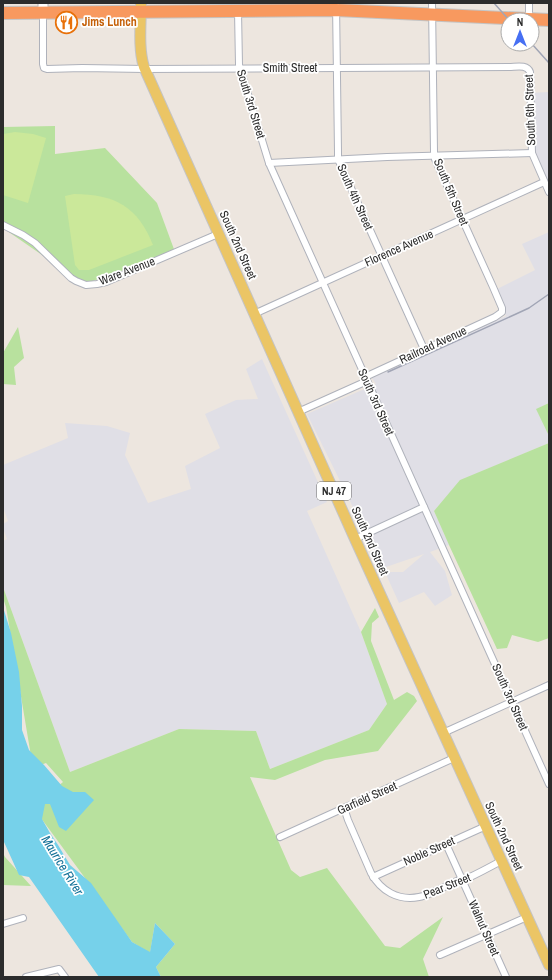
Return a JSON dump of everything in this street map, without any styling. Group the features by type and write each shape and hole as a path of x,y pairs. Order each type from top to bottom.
{"highway":[{"path":"3,13 43,8 336,6 432,9 500,16"}],"main road":[{"name":"South 2nd Street","path":"141,7 141,49 142,61 145,69 355,539 549,965"}],"street":[{"name":"South 4th Street","path":"336,6 338,160 424,349"},
{"name":"South 3rd Street","path":"238,7 238,61 270,163 549,784"},
{"name":"Smith Street","path":"43,8 43,64 44,68 47,69 509,66"},
{"name":"South 5th Street","path":"432,9 434,156 502,308 500,314"},
{"name":"South 6th Street","path":"509,66 525,67 529,70 532,153 549,192"},
{"path":"270,163 532,153"},
{"name":"Florence Avenue","path":"254,314 544,182"},
{"name":"Ware Avenue","path":"3,225 35,243 71,278 86,284 106,282 218,234"},
{"name":"Railroad Avenue","path":"298,412 424,349 500,314"},
{"path":"355,539 424,507"},
{"path":"443,733 549,685"},
{"name":"Garfield Street","path":"280,837 454,758"},
{"name":"Pear Street","path":"344,808 373,877 380,886 391,894 407,898 422,896 459,880 466,879 501,861"},
{"name":"Noble Street","path":"373,877 486,826"},
{"name":"Walnut Street","path":"446,844 506,977"},
{"path":"440,955 527,917"},
{"path":"3,924 23,918"},
{"path":"26,977 59,969 65,977"}],"shaded area":[{"path":"549,92 549,194 531,153 529,93"},
{"path":"549,232 549,403 537,409 549,436 549,443 461,480 434,511 449,545 430,552 445,571 452,595 435,606 424,592 399,603 385,572 403,572 424,554 383,568 307,414 376,384 372,378 506,316 495,290 535,270 522,244"},
{"path":"262,359 327,502 307,511 361,632 387,704 369,730 270,769 256,731 179,729 70,772 3,587 3,541 7,539 3,524 8,521 3,507 3,465 68,438 65,423 107,426 130,433 125,455 148,503 191,489 185,466 220,448 205,414 236,400 258,399 246,369"}],"green space":[{"path":"55,126 55,154 105,148 157,203 175,252 84,284 3,228 3,127"},
{"path":"15,132 33,134 46,138 28,203 3,195 3,134"},
{"path":"74,194 102,197 123,205 140,221 153,245 89,270 79,270 75,265 65,196"},
{"path":"18,327 24,358 14,367 16,385 3,384 3,353"},
{"path":"549,403 549,436 536,409"},
{"path":"549,443 549,638 538,642 512,635 507,648 497,649 434,511 460,480"},
{"path":"3,587 70,772 179,729 256,731 270,769 369,730 387,704 361,632 375,608 379,617 372,623 371,641 394,700 407,692 414,696 417,701 378,751 325,760 275,780 250,777 291,870 300,877 327,868 385,946 400,948 443,917 423,959 429,977 161,977 156,967 175,944 155,923 150,953 132,942 38,814 40,801 63,782 46,763 33,768 6,607 3,598"},
{"path":"3,853 5,857 31,886 3,885"}],"water":[{"name":"Maurice River","path":"3,607 11,633 19,672 22,706 22,730 29,750 62,786 73,792 85,792 94,800 66,831 59,827 50,804 45,804 42,819 70,865 91,883 132,942 150,952 155,923 175,944 156,967 161,977 99,977 29,877 19,875 4,842"}],"railway":[{"path":"494,3 502,12"},
{"path":"539,52 549,63"},
{"path":"388,372 529,308 549,294"}],"place":[{"name":"Jims Lunch","path":"66,22"}]}
